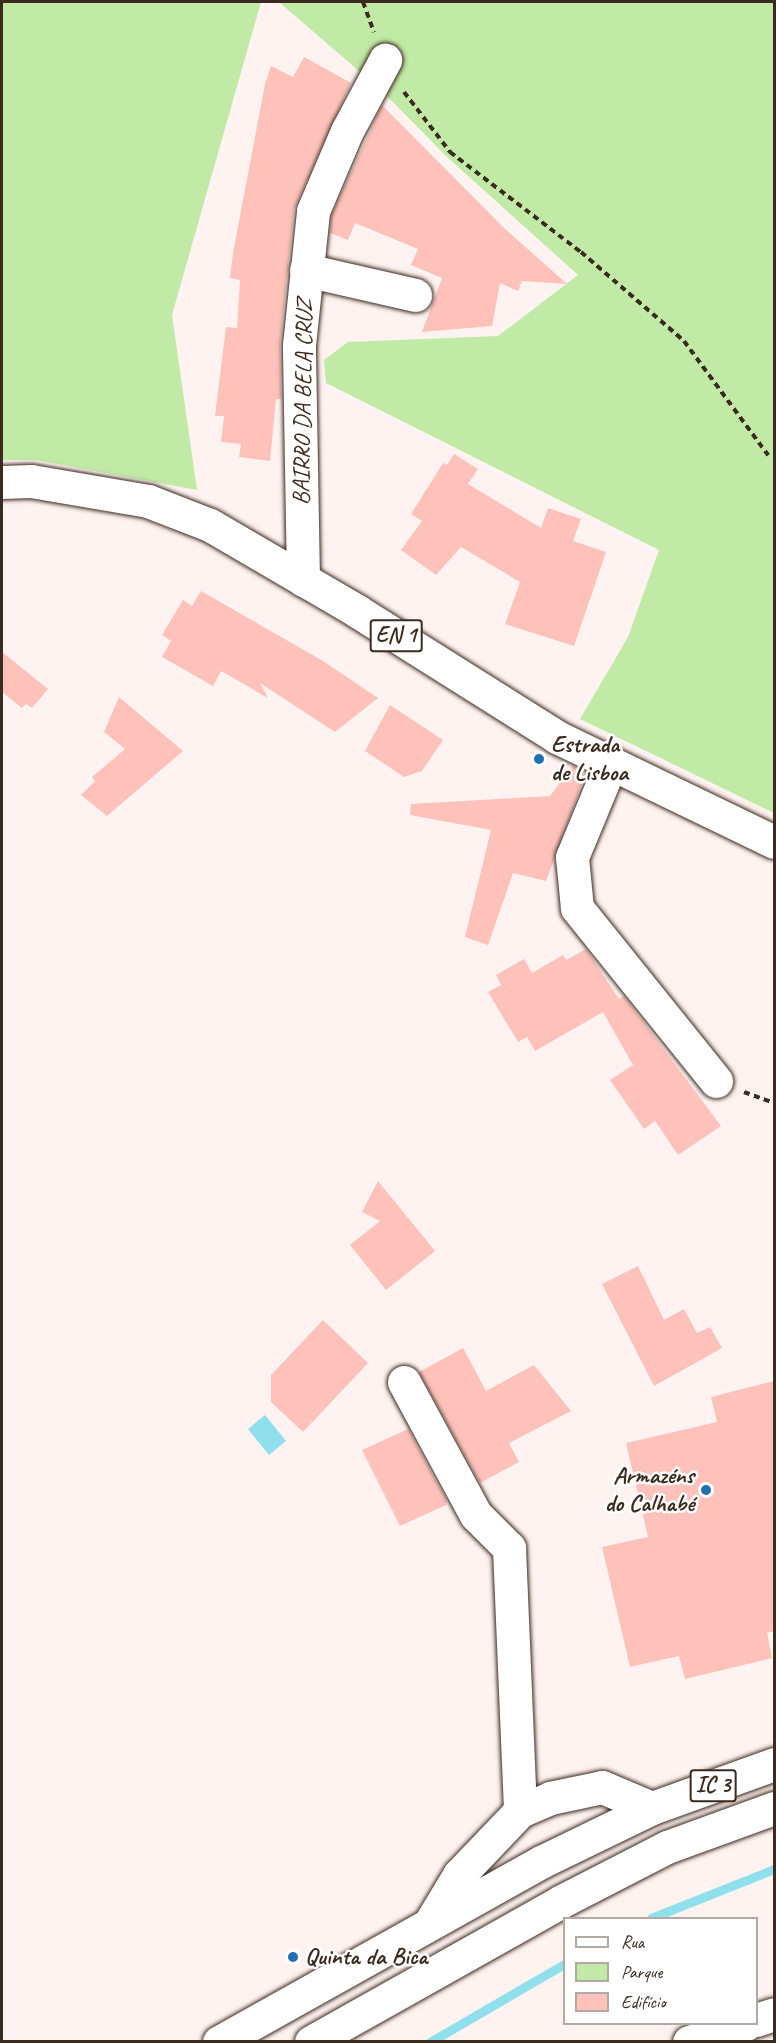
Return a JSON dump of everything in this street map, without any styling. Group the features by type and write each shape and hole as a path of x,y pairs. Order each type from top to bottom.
{"main road":[{"name":"BAIRRO DA BELA CRUZ","path":"303,580 299,345 313,211 347,130 385,60"},
{"path":"306,270 415,295"},
{"name":"EN 1","path":"2,482 31,481 148,501 210,525 557,737 774,842"},
{"path":"611,763 572,856 577,908 716,1081"},
{"path":"404,1382 476,1515 509,1548 520,1811"},
{"name":"IC 3","path":"219,2042 541,1862 652,1808 774,1764"},
{"path":"430,1923 459,1875 520,1811 550,1798 602,1787 652,1808"},
{"name":"IC 3","path":"311,2042 560,1902 668,1847 774,1808"},
{"path":"758,2019 774,2014"},
{"path":"689,2042 743,2025"}],"path":[{"path":"385,60 414,109 450,152 581,252 684,341 768,455"}],"green space":[{"path":"2,2 261,2 172,315 197,490 36,460 2,460"},
{"path":"279,2 774,2 774,813 580,719 628,637 659,550 326,383 324,360 348,342 498,336 578,275 446,156 381,90"}],"water":[{"path":"265,1415 286,1441 269,1455 248,1429"}],"building":[{"path":"304,57 351,83 294,209 280,343 281,399 276,399 270,461 239,457 241,444 221,442 224,416 215,416 226,327 237,328 240,280 230,278 265,84 271,66 293,77"},
{"path":"382,105 504,228 567,284 522,281 518,291 500,283 492,326 422,332 442,278 411,265 418,249 355,223 348,240 330,233 331,216"},
{"path":"454,454 478,469 468,484 541,528 548,508 581,519 573,541 606,552 574,646 505,624 520,582 461,547 436,575 401,550 422,521 411,514 443,463 447,465"},
{"path":"201,591 323,661 378,698 335,732 260,683 268,698 221,671 213,686 162,657 171,641 162,635 183,600 192,606"},
{"path":"2,652 48,689 32,708 26,704 22,708 2,692"},
{"path":"119,697 183,751 107,816 81,795 95,781 92,777 125,749 104,732"},
{"path":"390,705 443,740 422,771 404,777 365,751"},
{"path":"573,766 586,772 546,881 513,873 488,945 465,937 491,830 410,815 411,804 550,796"},
{"path":"586,949 619,999 624,996 721,1126 678,1155 655,1121 644,1129 610,1080 633,1065 603,1012 535,1051 527,1037 518,1042 488,992 501,985 496,975 524,959 532,973 563,955 566,960"},
{"path":"378,1181 435,1251 386,1290 350,1245 380,1221 362,1212"},
{"path":"638,1266 664,1320 684,1309 697,1333 710,1327 722,1348 654,1386 602,1284"},
{"path":"323,1320 368,1363 303,1432 271,1402 271,1375"},
{"path":"463,1348 486,1391 534,1365 571,1411 509,1443 519,1462 480,1483 419,1372"},
{"name":"Armazéns do Calhabé","path":"774,1381 774,1631 767,1633 772,1658 685,1679 679,1656 630,1667 602,1547 648,1537 626,1443 717,1422 711,1397"},
{"path":"408,1429 447,1501 446,1505 400,1526 362,1450"}],"waterway":[{"path":"654,1917 774,1869"},
{"path":"430,2042 563,1965"}],"place":[{"name":"Estrada de Lisboa","path":"539,759"},
{"name":"Armazéns do Calhabé","path":"706,1490"},
{"name":"Quinta da Bica","path":"293,1957"}]}
